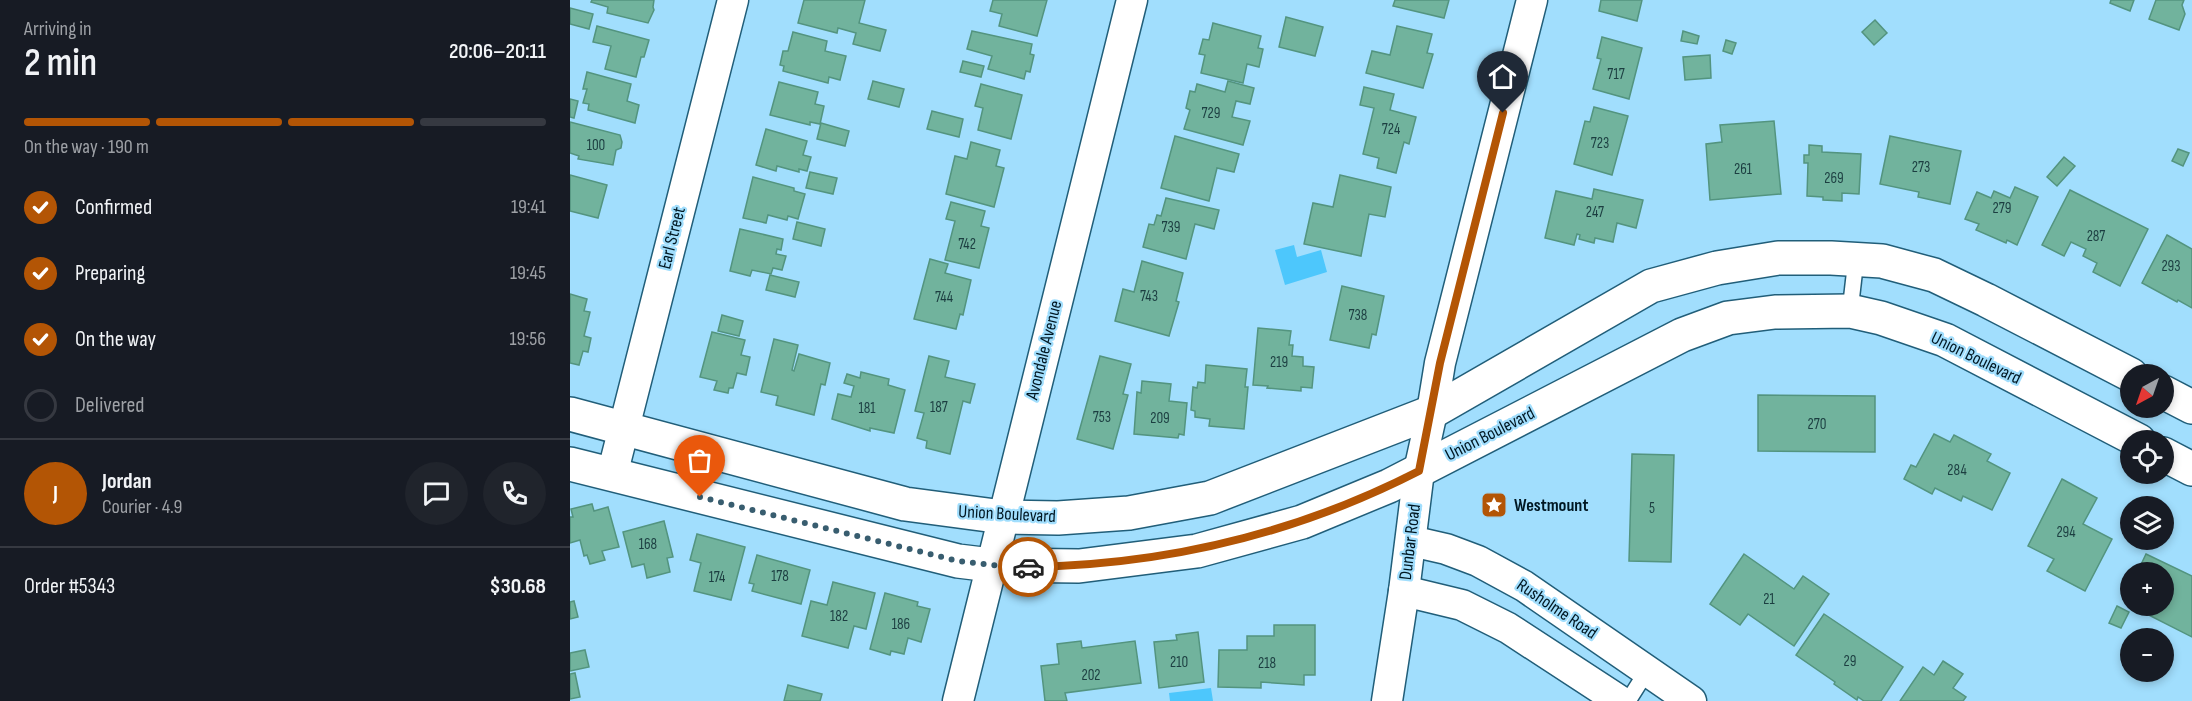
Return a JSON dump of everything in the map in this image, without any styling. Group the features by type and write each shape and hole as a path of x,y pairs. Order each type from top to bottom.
{"street":[{"name":"Earl Street","path":"612,475 733,0"},
{"name":"Avondale Avenue","path":"958,701 1132,0"},
{"name":"Dunbar Road","path":"1387,701 1411,542 1419,471 1440,363 1532,0"},
{"name":"Union Boulevard","path":"570,414 905,504 1003,517 1058,518 1129,513 1210,498 1432,412 1651,286 1717,268 1778,258 1882,261 1934,275 2120,369"},
{"name":"Union Boulevard","path":"570,464 958,561 991,565 1079,566 1197,550 1302,522 1377,492 1682,335 1728,318 1775,312 1850,311 1881,318 1945,340 2120,431"},
{"path":"2174,397 2192,406"},
{"path":"2174,459 2192,469"},
{"name":"Rusholme Road","path":"1411,542 1446,549 1478,561 1524,586 1691,701"},
{"path":"1404,591 1461,604 1508,628 1620,701"}],"lane":[{"path":"1850,311 1856,259"},
{"path":"1628,701 1647,671"}],"water":[{"path":"1294,245 1297,257 1321,250 1327,272 1285,285 1275,250"},
{"path":"1211,688 1213,701 1170,701 1169,693"}],"building":[{"path":"592,0 654,0 654,10 648,23 607,13 608,7 591,2"},
{"path":"804,0 865,0 859,23 886,30 880,51 853,44 856,33 838,28 837,33 798,23"},
{"path":"993,0 1047,0 1037,36 999,26 1002,14 990,11"},
{"path":"1395,0 1449,0 1444,18 1393,6"},
{"path":"1601,0 1642,0 1637,21 1599,11"},
{"path":"2111,0 2134,0 2130,11 2110,3"},
{"path":"2156,0 2184,0 2182,5 2185,14 2179,30 2149,19"},
{"path":"570,8 593,14 589,29 570,24"},
{"path":"1286,17 1323,27 1315,56 1279,47"},
{"path":"1875,20 1887,33 1874,45 1862,32"},
{"path":"1213,23 1261,36 1258,48 1263,49 1259,67 1247,64 1243,83 1201,73 1205,55 1199,54 1203,39 1209,40"},
{"path":"597,26 649,40 644,57 641,57 636,77 605,69 611,46 593,42"},
{"path":"1397,26 1432,34 1427,53 1433,54 1423,88 1366,73 1372,51 1390,55"},
{"path":"972,31 1032,44 1030,54 1034,55 1030,72 1026,71 1024,79 988,69 992,56 967,49"},
{"path":"1683,31 1699,36 1697,44 1681,41"},
{"path":"793,32 827,41 825,51 846,56 840,80 829,77 828,83 783,71 784,66 780,65 783,51 788,51"},
{"path":"1602,37 1642,48 1629,99 1593,89 1601,59 1597,58"},
{"path":"1726,40 1736,43 1732,54 1723,51"},
{"path":"1710,55 1711,78 1685,80 1683,57"},
{"path":"963,61 984,66 981,77 960,72"},
{"path":"587,72 631,84 627,101 639,105 635,123 588,110 589,104 583,103 587,89 583,89"},
{"path":"873,81 904,89 899,107 868,99"},
{"path":"1228,81 1254,88 1250,104 1236,101 1232,117 1250,121 1243,145 1184,129 1190,110 1186,108 1190,91 1195,92 1197,84 1225,92"},
{"path":"779,82 818,92 815,104 824,106 820,124 810,122 810,125 770,115"},
{"path":"981,84 1022,95 1011,139 978,130 983,108 975,106"},
{"path":"1364,87 1394,94 1390,110 1416,117 1409,144 1404,142 1396,173 1377,168 1379,158 1363,154 1374,108 1360,105"},
{"path":"570,99 578,101 574,118 570,117"},
{"path":"1594,107 1628,116 1612,175 1574,164 1585,121 1590,122"},
{"path":"932,111 963,119 959,137 927,129"},
{"path":"1774,121 1781,194 1710,200 1706,144 1722,142 1720,125"},
{"path":"570,122 620,135 621,148 616,150 613,165 578,159 579,156 570,153"},
{"path":"821,123 849,131 845,146 817,139"},
{"path":"766,129 807,141 803,155 811,157 807,171 799,169 799,172 777,166 776,171 756,165"},
{"path":"1175,136 1239,154 1234,172 1217,168 1209,201 1161,188"},
{"path":"1890,136 1961,151 1950,204 1918,197 1919,192 1880,184"},
{"path":"971,142 1000,150 996,166 1004,168 994,207 946,194 955,156 967,159"},
{"path":"1809,145 1822,146 1822,152 1861,154 1859,194 1842,193 1842,201 1807,196 1808,163 1804,163 1804,155 1809,155"},
{"path":"2178,149 2189,153 2183,166 2172,161"},
{"path":"2064,157 2075,166 2057,186 2047,177"},
{"path":"810,172 837,178 833,194 806,188"},
{"path":"570,175 607,185 598,218 570,211"},
{"path":"1340,175 1391,187 1385,217 1369,214 1361,256 1304,244 1313,203 1333,207"},
{"path":"753,177 794,188 794,191 805,194 798,219 788,216 787,220 768,215 766,223 743,218"},
{"path":"2015,187 2038,197 2017,245 2007,240 2006,243 1976,230 1979,224 1965,219 1977,192 1991,198 1994,191 2010,198"},
{"path":"1594,189 1643,200 1636,228 1617,223 1613,242 1595,238 1594,243 1579,239 1580,235 1577,234 1574,245 1545,238 1556,191 1592,199"},
{"path":"2070,190 2148,229 2120,286 2093,272 2097,263 2083,256 2086,249 2071,242 2064,256 2042,245"},
{"path":"1166,198 1219,210 1214,229 1195,224 1186,259 1143,247 1149,224 1154,225 1157,215 1161,216"},
{"path":"951,202 985,211 981,226 989,228 979,268 945,260 955,221 946,219"},
{"path":"797,222 825,229 821,246 793,239"},
{"path":"740,229 783,239 781,250 777,249 776,254 786,256 782,270 773,268 771,274 752,270 750,276 730,271"},
{"path":"2167,235 2192,249 2192,308 2142,283"},
{"path":"930,259 948,264 945,273 971,280 963,315 960,314 956,329 914,319"},
{"path":"1142,261 1183,273 1176,301 1179,302 1169,336 1115,321 1123,289 1134,292"},
{"path":"770,275 799,282 795,297 766,290"},
{"path":"1342,286 1384,296 1376,335 1372,334 1369,348 1330,340"},
{"path":"570,294 587,299 584,311 590,312 584,336 591,338 588,352 583,351 579,365 570,363"},
{"path":"722,315 743,321 739,336 718,331"},
{"path":"1258,328 1291,331 1289,345 1293,345 1292,356 1303,357 1303,366 1314,367 1312,388 1301,387 1301,391 1253,385"},
{"path":"712,332 745,340 741,355 750,357 746,375 737,373 733,388 729,388 728,393 714,390 717,381 700,377"},
{"path":"774,339 798,345 792,370 794,371 799,354 830,363 825,385 821,384 814,415 776,405 778,396 761,392"},
{"path":"929,356 949,361 945,377 975,384 970,403 963,401 950,454 926,448 927,441 917,438 924,413 915,411"},
{"path":"1100,356 1131,364 1123,394 1128,395 1113,449 1077,439"},
{"path":"1206,365 1247,369 1245,387 1248,387 1244,429 1209,426 1210,419 1195,417 1195,411 1191,410 1193,387 1197,388 1198,382 1205,383"},
{"path":"861,372 889,379 888,385 905,390 894,433 870,428 870,431 832,419 838,394 851,397 854,386 844,383 847,374 860,378"},
{"path":"1142,381 1171,384 1169,401 1187,403 1184,435 1179,434 1178,438 1134,434 1137,392 1141,393"},
{"path":"1758,395 1875,396 1875,452 1758,451"},
{"path":"1934,434 1950,442 1954,435 1991,454 1987,461 2010,473 1992,510 1963,496 1961,501 1935,488 1932,494 1904,479 1911,465 1916,467"},
{"path":"1632,454 1674,455 1671,562 1629,561"},
{"path":"2062,479 2097,498 2083,524 2112,539 2085,591 2047,571 2054,559 2028,546"},
{"path":"592,504 594,511 608,507 619,547 602,551 605,560 590,564 587,555 584,556 580,540 570,543 570,517 573,517 571,509"},
{"path":"664,521 673,557 667,558 670,572 647,578 644,564 632,567 623,532"},
{"path":"697,534 745,547 731,600 694,591 701,563 690,560"},
{"path":"1744,554 1794,589 1803,576 1829,594 1794,646 1748,614 1740,625 1710,604"},
{"path":"2146,554 2163,562 2142,562"},
{"path":"757,555 810,570 801,604 752,591 754,584 749,583"},
{"path":"2174,567 2192,576 2192,637 2151,616 2174,616"},
{"path":"833,582 875,593 866,629 854,626 848,648 802,636 811,601 827,605"},
{"path":"885,593 918,602 917,606 930,609 921,642 908,638 904,654 891,651 890,655 870,649"},
{"path":"574,601 578,617 570,619 570,602"},
{"path":"2117,606 2120,608 2120,616 2127,616 2121,628 2109,623"},
{"path":"1824,614 1903,667 1881,701 1864,701 1858,697 1857,700 1796,655"},
{"path":"1274,625 1315,625 1315,675 1304,675 1304,685 1261,682 1261,688 1218,687 1219,650 1247,650 1247,636 1274,636"},
{"path":"1198,632 1204,682 1159,688 1154,642 1177,640 1176,635"},
{"path":"1081,641 1082,648 1135,641 1141,683 1065,693 1067,701 1045,701 1041,666 1059,664 1057,644"},
{"path":"585,650 589,667 570,671 570,653"},
{"path":"1943,661 1963,674 1953,688 1966,697 1963,701 1900,701 1923,667 1934,675"},
{"path":"575,673 580,697 570,699 570,674"},
{"path":"788,685 822,694 820,701 784,701"}],"way so far":[{"path":"700,497 958,561 1028,567"}],"place":[{"name":"Westmount","path":"1494,505"}],"route":[{"path":"1028,567 1079,566 1197,550 1302,522 1377,492 1419,471 1440,363 1503,113"}]}
